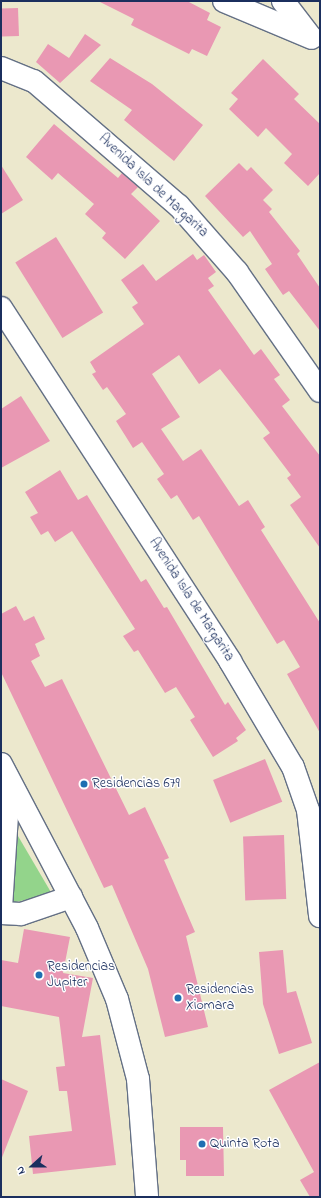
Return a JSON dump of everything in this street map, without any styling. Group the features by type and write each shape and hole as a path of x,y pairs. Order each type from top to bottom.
{"street":[{"path":"224,1 316,43"},
{"path":"283,1 316,43"},
{"name":"Avenida Isla de Margarita","path":"1,68 34,81 179,206 237,272 320,391"},
{"name":"Avenida Isla de Margarita","path":"1,308 230,661 293,767 308,810 320,916"},
{"path":"1,764 71,897 104,964 128,1035 138,1079 147,1197"},
{"path":"1,773 8,801 4,827 1,908"},
{"path":"4,827 32,822"},
{"path":"1,913 27,912 71,897"}],"green space":[{"path":"18,836 52,894 11,903"}],"building":[{"path":"98,1 187,1 210,13 207,20 221,27 207,56 192,49 189,54 131,25 134,19"},
{"path":"18,8 19,36 2,37 1,9"},
{"path":"85,34 101,45 60,83 36,62 48,44 69,58"},
{"path":"110,58 152,84 203,125 174,161 124,120 132,110 90,81"},
{"path":"263,59 299,94 294,99 320,124 320,173 308,186 284,163 292,154 266,128 258,137 229,109 238,99 231,93"},
{"path":"54,124 118,178 122,173 138,187 131,194 160,221 125,259 102,238 106,233 85,214 94,204 58,173 52,180 26,157"},
{"path":"239,163 247,171 251,167 273,190 263,200 272,209 269,212 300,251 297,254 320,288 320,331 289,291 283,295 265,269 272,264 250,231 243,237 205,196"},
{"path":"1,165 23,200 1,214"},
{"path":"56,237 103,312 62,338 15,262"},
{"path":"193,254 197,260 204,255 216,272 208,278 214,286 208,290 254,355 261,349 280,375 274,379 290,400 282,406 320,456 320,548 290,505 301,497 287,478 291,475 263,438 270,433 220,369 199,384 179,355 152,374 180,417 161,429 183,461 201,449 239,506 248,500 265,527 261,530 320,623 320,733 287,674 300,667 284,640 277,644 199,516 193,520 177,495 171,499 157,479 164,474 142,442 133,448 116,421 126,414 107,387 103,390 92,374 96,372 90,362 144,324 132,307 138,303 121,280 143,264 156,281"},
{"path":"21,396 50,441 1,468 1,409"},
{"path":"60,470 78,500 87,495 141,582 146,579 164,608 167,607 225,705 228,702 246,730 236,738 238,741 213,757 190,720 195,717 176,687 165,693 138,650 134,652 123,636 135,629 72,531 55,542 48,531 41,535 30,517 38,513 25,492"},
{"path":"16,606 24,621 34,616 45,639 35,644 40,656 31,661 45,687 62,679 129,815 145,807 169,858 164,860 195,932 186,936 208,1027 165,1037 148,969 112,885 104,888 1,672 1,614"},
{"path":"265,759 282,802 230,823 213,780"},
{"path":"284,835 286,899 245,900 243,836"},
{"path":"24,929 70,937 63,973 93,978 82,1037 100,1035 116,1165 33,1174 29,1136 72,1131 67,1091 59,1091 56,1067 65,1066 59,1017 1,1006 1,960 18,963"},
{"path":"283,950 287,993 296,991 312,1043 279,1054 263,1004 259,952"},
{"path":"320,1062 320,1197 310,1197 300,1180 314,1172 269,1090"},
{"path":"1,1079 28,1091 1,1160"},
{"name":"Quinta Rota","path":"180,1127 223,1127 224,1176 186,1176 186,1160 180,1160"}],"place":[{"name":"Residencias 679","path":"84,784"},
{"name":"Residencias Jupiter","path":"39,975"},
{"name":"Residencias Xiomara","path":"178,998"},
{"name":"Quinta Rota","path":"202,1144"}]}
